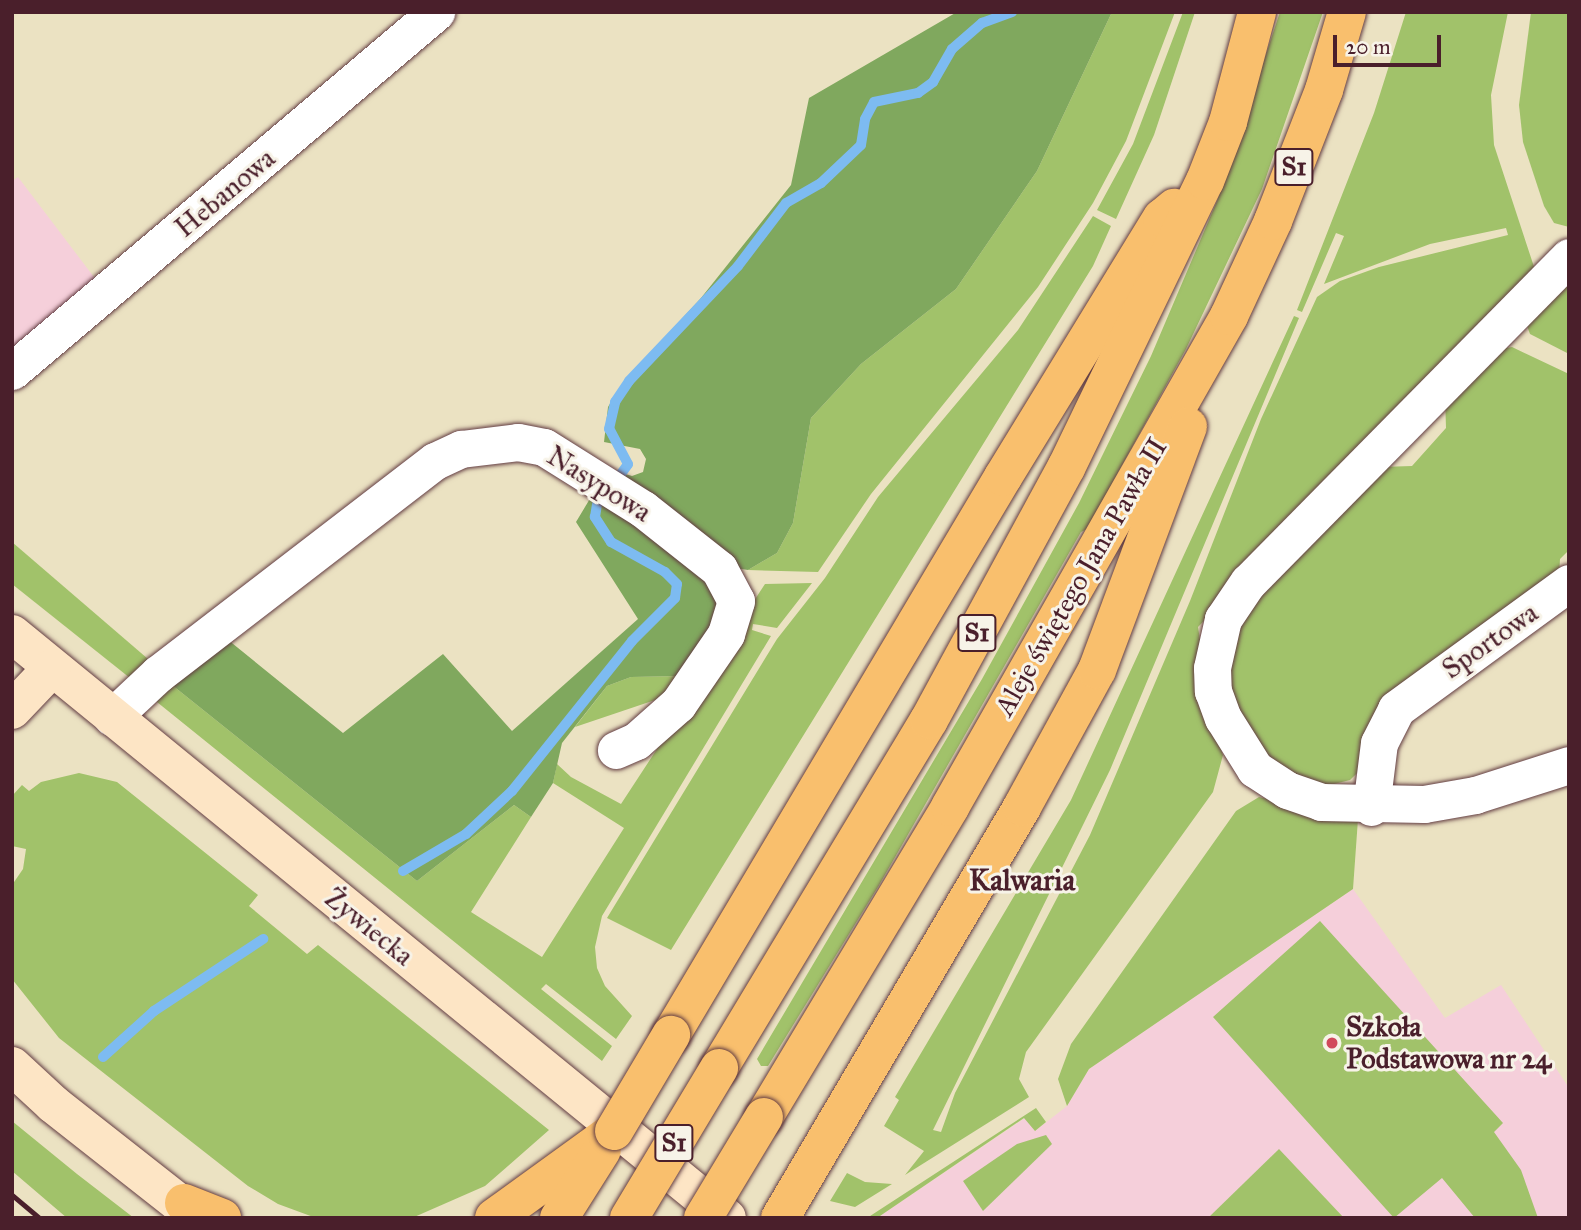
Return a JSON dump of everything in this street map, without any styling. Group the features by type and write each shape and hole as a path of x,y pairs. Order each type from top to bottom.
{"highway":[{"name":"S1","path":"629,1218 929,720 1066,468 1205,181 1228,121 1257,12"},
{"name":"Aleje świętego Jana Pawła II","path":"703,1218 950,807 1229,316 1278,208 1324,90 1348,12"},
{"path":"559,1218 614,1131 1155,229 1205,181"},
{"path":"780,1218 827,1141 1097,670 1229,316"},
{"path":"494,1218 614,1131"},
{"path":"191,1211 222,1218"}],"main road":[{"name":"Żywiecka","path":"12,634 727,1218"},
{"path":"12,710 52,668"},
{"path":"12,1066 52,1104 191,1211"}],"street":[{"name":"Hebanowa","path":"12,371 436,12"},
{"path":"1569,257 1248,582 1223,619 1214,644 1213,691 1236,744 1255,769 1287,790 1321,802 1371,807 1424,804 1475,795 1569,765"},
{"name":"Nasypowa","path":"112,717 168,665 435,461 461,449 518,443 544,447 643,509 719,569 736,601 726,634 678,704 636,740 616,750"},
{"name":"Sportowa","path":"1371,807 1385,724 1410,697 1569,583"}],"shaded area":[{"path":"18,177 100,285 12,358 12,181"},
{"name":"Szkoła Podstawowa nr 24","path":"1353,889 1445,1018 1501,985 1569,1088 1569,1218 877,1218 1025,1118 1035,1131 1067,1106 1089,1069"}],"green space":[{"path":"957,12 1112,12 1037,171 956,289 861,364 811,418 793,523 777,553 748,570 723,566 615,471 632,476 643,472 646,459 640,449 604,442 608,407 622,384 701,298 791,185 809,98"},
{"path":"1112,12 1175,12 1126,141 1093,203 1038,287 871,494 818,572 748,570 777,553 793,523 811,418 861,364 956,289 1037,171"},
{"path":"1183,12 1195,12 1154,135 1116,219 1097,210 1133,144"},
{"path":"1280,12 1323,12 1262,189 1186,349 1087,529 1081,532 878,887 768,1066 761,1066 757,1059 982,679 1079,503 1151,356 1217,201"},
{"path":"1406,12 1508,12 1491,95 1494,145 1537,276 1198,627 1215,733 1223,755 1213,792 1026,1052 1019,1079 1029,1097 905,1175 924,1151 884,1126 899,1100 895,1097 1071,800 1294,316 1299,318 1110,770 933,1130 941,1132 955,1093 1090,835 1190,601 1261,419 1317,297 1340,281 1379,267 1508,235 1506,228 1430,244 1324,284 1344,236 1336,233 1302,312 1297,310 1374,113"},
{"path":"1531,12 1569,12 1569,227 1554,223 1544,206 1523,142 1519,105"},
{"path":"1093,216 1111,226 1093,266 671,950 607,918 777,639 825,578 878,497 1018,330"},
{"path":"1569,267 1569,354 1530,334 1524,318"},
{"path":"1512,347 1569,374 1569,550 1560,559 1559,577 1350,780 1322,787 1279,768 1246,732 1228,686 1232,641 1256,595 1381,467 1412,466 1446,428 1445,397 1495,350"},
{"path":"597,487 725,597 684,676 631,677 607,686 562,743 553,783 531,817 514,805 417,881 167,681 222,635 343,733 443,654 512,731 638,619 576,522"},
{"path":"12,542 155,665 135,682 12,584"},
{"path":"812,583 777,628 753,624 752,630 771,636 602,916 595,947 597,968 605,986 632,1016 616,1039 546,984 541,989 612,1046 602,1061 152,698 167,681 417,881 514,805 531,817 471,912 542,957 624,828 553,783 557,764 571,777 621,804 765,584"},
{"path":"684,676 661,698 575,727 607,686 631,677"},
{"path":"79,773 117,782 258,895 249,906 307,954 318,945 549,1130 485,1186 412,1218 316,1218 278,1204 248,1186 59,1038 12,979 12,885 23,869 26,849 12,846 12,796 22,785 29,791 41,782"},
{"path":"1259,797 1358,819 1353,889 1089,1069 1067,1106 1058,1079 1071,1044 1236,811"},
{"path":"1320,921 1503,1123 1494,1132 1521,1170 1538,1218 1475,1218 1442,1178 1394,1218 1213,1017"},
{"path":"1036,1108 1046,1122 1035,1131 1024,1118 877,1218 867,1218"},
{"path":"12,1121 134,1218 67,1218 12,1171"},
{"path":"1046,1135 1052,1144 983,1211 963,1181 1017,1144"},
{"path":"1279,1149 1344,1218 1208,1218"},
{"path":"847,1173 865,1182 892,1184 855,1207 830,1201"}],"waterway":[{"path":"618,478 628,464 609,429 615,402 629,381 738,266 786,203 821,183 861,145 865,119 874,102 918,93 933,82 952,49 982,23 1012,12"},
{"path":"403,871 466,834 512,791 632,641 675,598 677,584 665,572 611,542 595,517 597,504"},
{"path":"103,1057 154,1011 263,939"}],"railway":[{"path":"12,1195 39,1218"}],"place":[{"name":"Szkoła Podstawowa nr 24","path":"1332,1043"}],"district":[{"name":"Kalwaria","path":"1022,880"}]}
